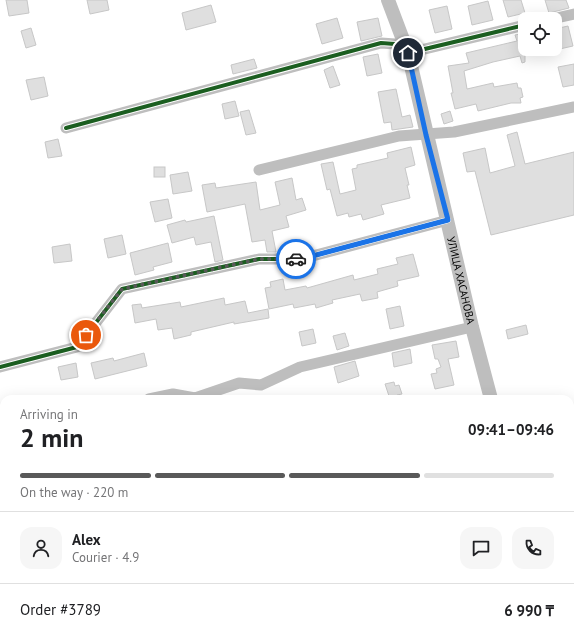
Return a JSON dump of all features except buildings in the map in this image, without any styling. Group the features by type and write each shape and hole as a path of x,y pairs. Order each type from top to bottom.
{"street":[{"name":"УЛИЦА ХАСАНОВА","path":"388,0 408,53 472,327 490,395"},
{"path":"562,17 574,14"},
{"path":"66,128 381,43 395,44 408,53 518,27"},
{"path":"259,170 398,136 454,132 574,107"},
{"path":"0,367 77,346 122,289 259,259 301,259 448,220"},
{"path":"204,395 239,384 261,386 300,367 472,327"},
{"path":"168,395 178,395"}],"cycle path":[{"path":"66,128 381,43 395,44 408,53 518,27"},
{"path":"0,367 77,347 122,289 259,259 301,259 448,220"}],"way so far":[{"path":"86,335 122,289 259,259 296,259"}],"route":[{"path":"296,259 301,259 448,220 426,135 408,53"}]}
